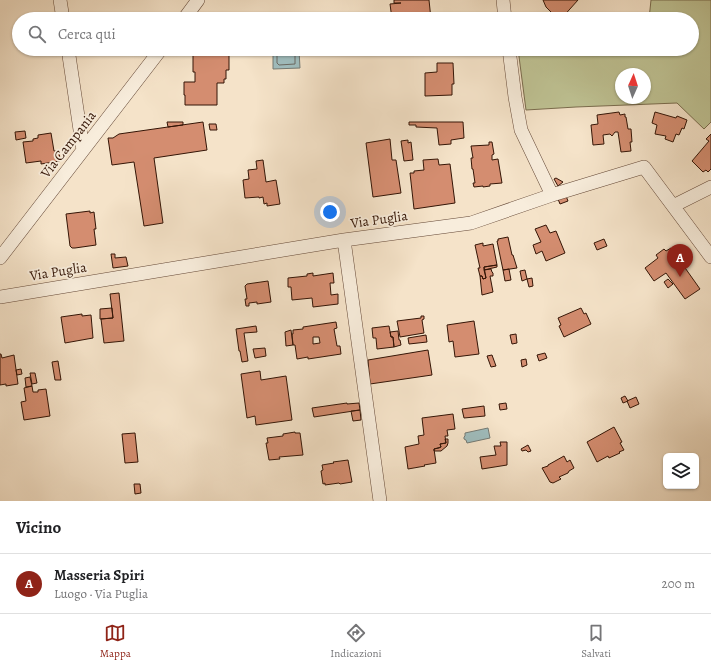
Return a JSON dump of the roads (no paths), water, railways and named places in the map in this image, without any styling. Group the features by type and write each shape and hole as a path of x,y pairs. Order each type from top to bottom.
{"street":[{"path":"60,0 62,12"},
{"path":"189,12 198,0"},
{"path":"503,0 504,12"},
{"path":"69,56 83,150"},
{"name":"Via Campania","path":"0,258 156,56"},
{"path":"510,56 515,97 522,130 552,195"},
{"name":"Via Puglia","path":"0,297 344,240 471,223 552,195 644,167 711,257"},
{"path":"673,206 711,187"},
{"path":"344,240 380,501"}],"water":[{"path":"273,56 299,56 300,68 273,69"},
{"path":"488,428 490,438 467,443 464,439 465,433"}],"place":[{"name":"Masseria Spiri","path":"680,277"}]}
